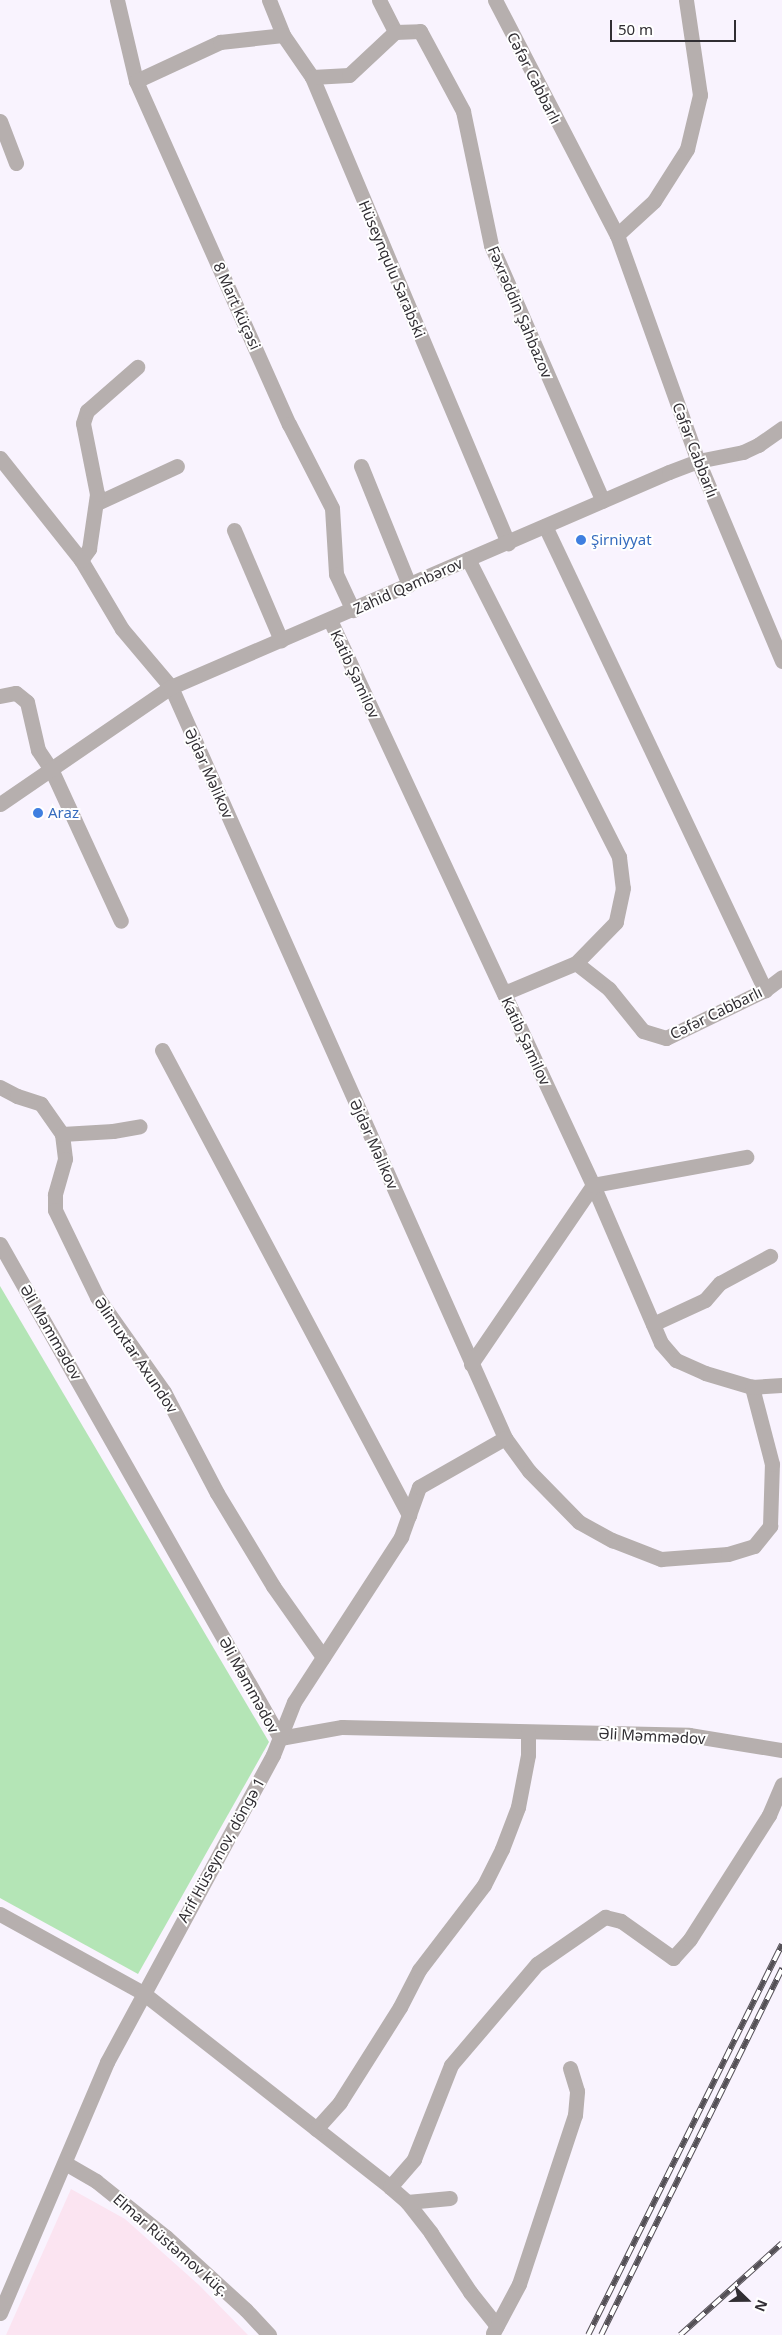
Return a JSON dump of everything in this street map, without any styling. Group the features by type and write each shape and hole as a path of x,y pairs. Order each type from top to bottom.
{"street":[{"name":"8 Mart küçəsi","path":"117,0 136,81 289,424 332,508 336,574 353,610"},
{"name":"Hüseynqulu Sarabski","path":"269,0 283,35 312,76 508,542"},
{"path":"312,76 349,75 395,32 379,0"},
{"name":"Cəfər Cabbarlı","path":"495,0 617,235 698,461 782,661"},
{"path":"617,235 654,202 687,149 700,95 686,0"},
{"name":"Fəxrəddin Şahbazov","path":"395,32 420,31 463,111 491,245 603,501"},
{"path":"136,81 220,42 283,35"},
{"path":"0,121 16,163"},
{"path":"81,560 89,548 97,503 97,487 84,423 87,411 137,367"},
{"name":"Zahid Qəmbərov","path":"0,804 171,687 698,461 743,452 758,445 782,428"},
{"name":"Əjdər Məlikov","path":"0,458 81,560 122,629 171,687 471,1364 505,1438 529,1471 579,1522 612,1540 661,1559 728,1554 754,1546 770,1526 772,1464 752,1387"},
{"path":"97,503 176,466"},
{"path":"361,466 409,585"},
{"path":"545,526 765,990"},
{"path":"234,530 281,640"},
{"path":"468,559 619,857 623,888 616,922 576,963 504,993"},
{"name":"Katib Şamilov","path":"330,620 593,1185 661,1343 676,1360 705,1372 752,1387 782,1385"},
{"path":"0,696 16,693 27,702 38,750 51,769 121,921"},
{"name":"Cəfər Cabbarlı","path":"576,963 609,990 643,1031 666,1038 765,990 782,977"},
{"path":"162,1050 408,1515"},
{"name":"Əlimuxtar Axundov","path":"0,1087 17,1096 41,1104 62,1134 65,1159 55,1195 55,1210 97,1298 164,1392 218,1493 268,1578 323,1657"},
{"path":"62,1134 113,1131 140,1126"},
{"path":"471,1364 593,1185 746,1157"},
{"name":"Əli Məmmədov","path":"0,1244 280,1738 342,1727 689,1735 782,1750"},
{"path":"653,1324 705,1300 720,1283 770,1256"},
{"name":"Arif Hüseynov, döngə 1","path":"0,2313 107,2062 273,1754 294,1702 400,1537 419,1487 505,1438"},
{"path":"316,2129 340,2102 400,2006 419,1970 455,1920 484,1885 502,1849 518,1807 528,1755 528,1732"},
{"path":"390,2187 414,2160 451,2065 537,1964 605,1917 621,1921 674,1958 690,1939 769,1815 782,1785"},
{"path":"0,1914 143,1993 390,2187 407,2202 431,2232 494,2331"},
{"path":"494,2331 519,2284 575,2115 577,2091 570,2068"},
{"name":"Elmar Rüstəmov küç.","path":"65,2164 96,2180 166,2237 246,2310 269,2335"},
{"path":"407,2202 450,2198"}],"shaded area":[{"path":"71,2189 125,2219 199,2285 248,2335 6,2335"}],"green space":[{"path":"0,1286 269,1742 138,1974 0,1898"}],"railway":[{"path":"588,2335 782,1945"},
{"path":"601,2335 782,1968"},
{"path":"680,2335 782,2243"}],"place":[{"name":"Şirniyyat","path":"581,540"},
{"name":"Araz","path":"38,813"}]}
